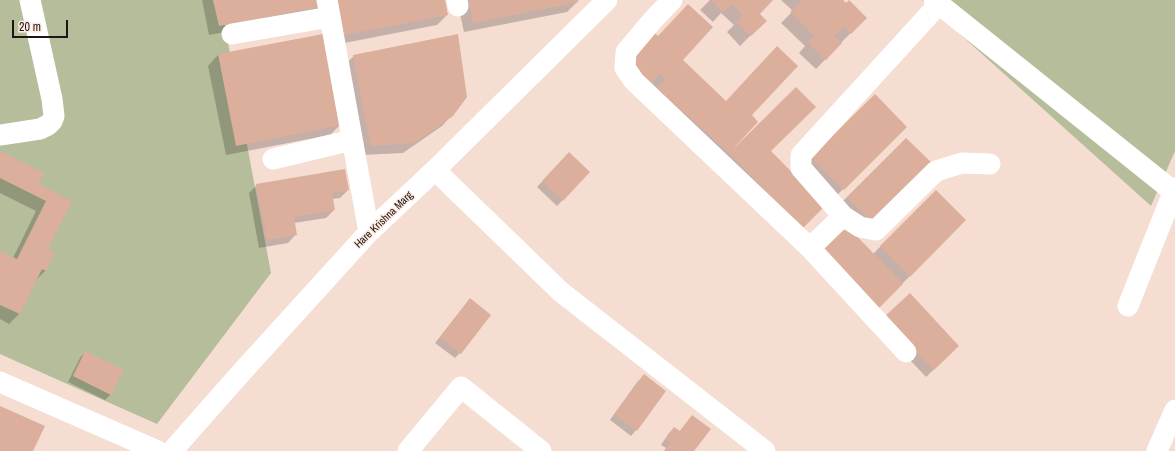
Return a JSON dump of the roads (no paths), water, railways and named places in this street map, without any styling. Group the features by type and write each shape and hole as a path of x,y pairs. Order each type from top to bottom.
{"street":[{"path":"0,135 40,129 48,125 54,116 52,99 30,0"},
{"path":"672,0 626,52 626,68 634,81 810,248 906,352"},
{"path":"990,164 962,163 936,171 876,230 860,227 843,216 801,168 801,155 937,2 1174,190 1128,306"},
{"name":"Hare Krishna Marg","path":"172,451 245,368 369,232 435,170 597,4"},
{"path":"232,34 329,8 369,232"},
{"path":"273,159 352,140"},
{"path":"435,170 561,292 765,451"},
{"path":"810,248 843,216"},
{"path":"0,382 158,451"},
{"path":"416,448 461,387 541,451"},
{"path":"1158,451 1175,410"}]}
